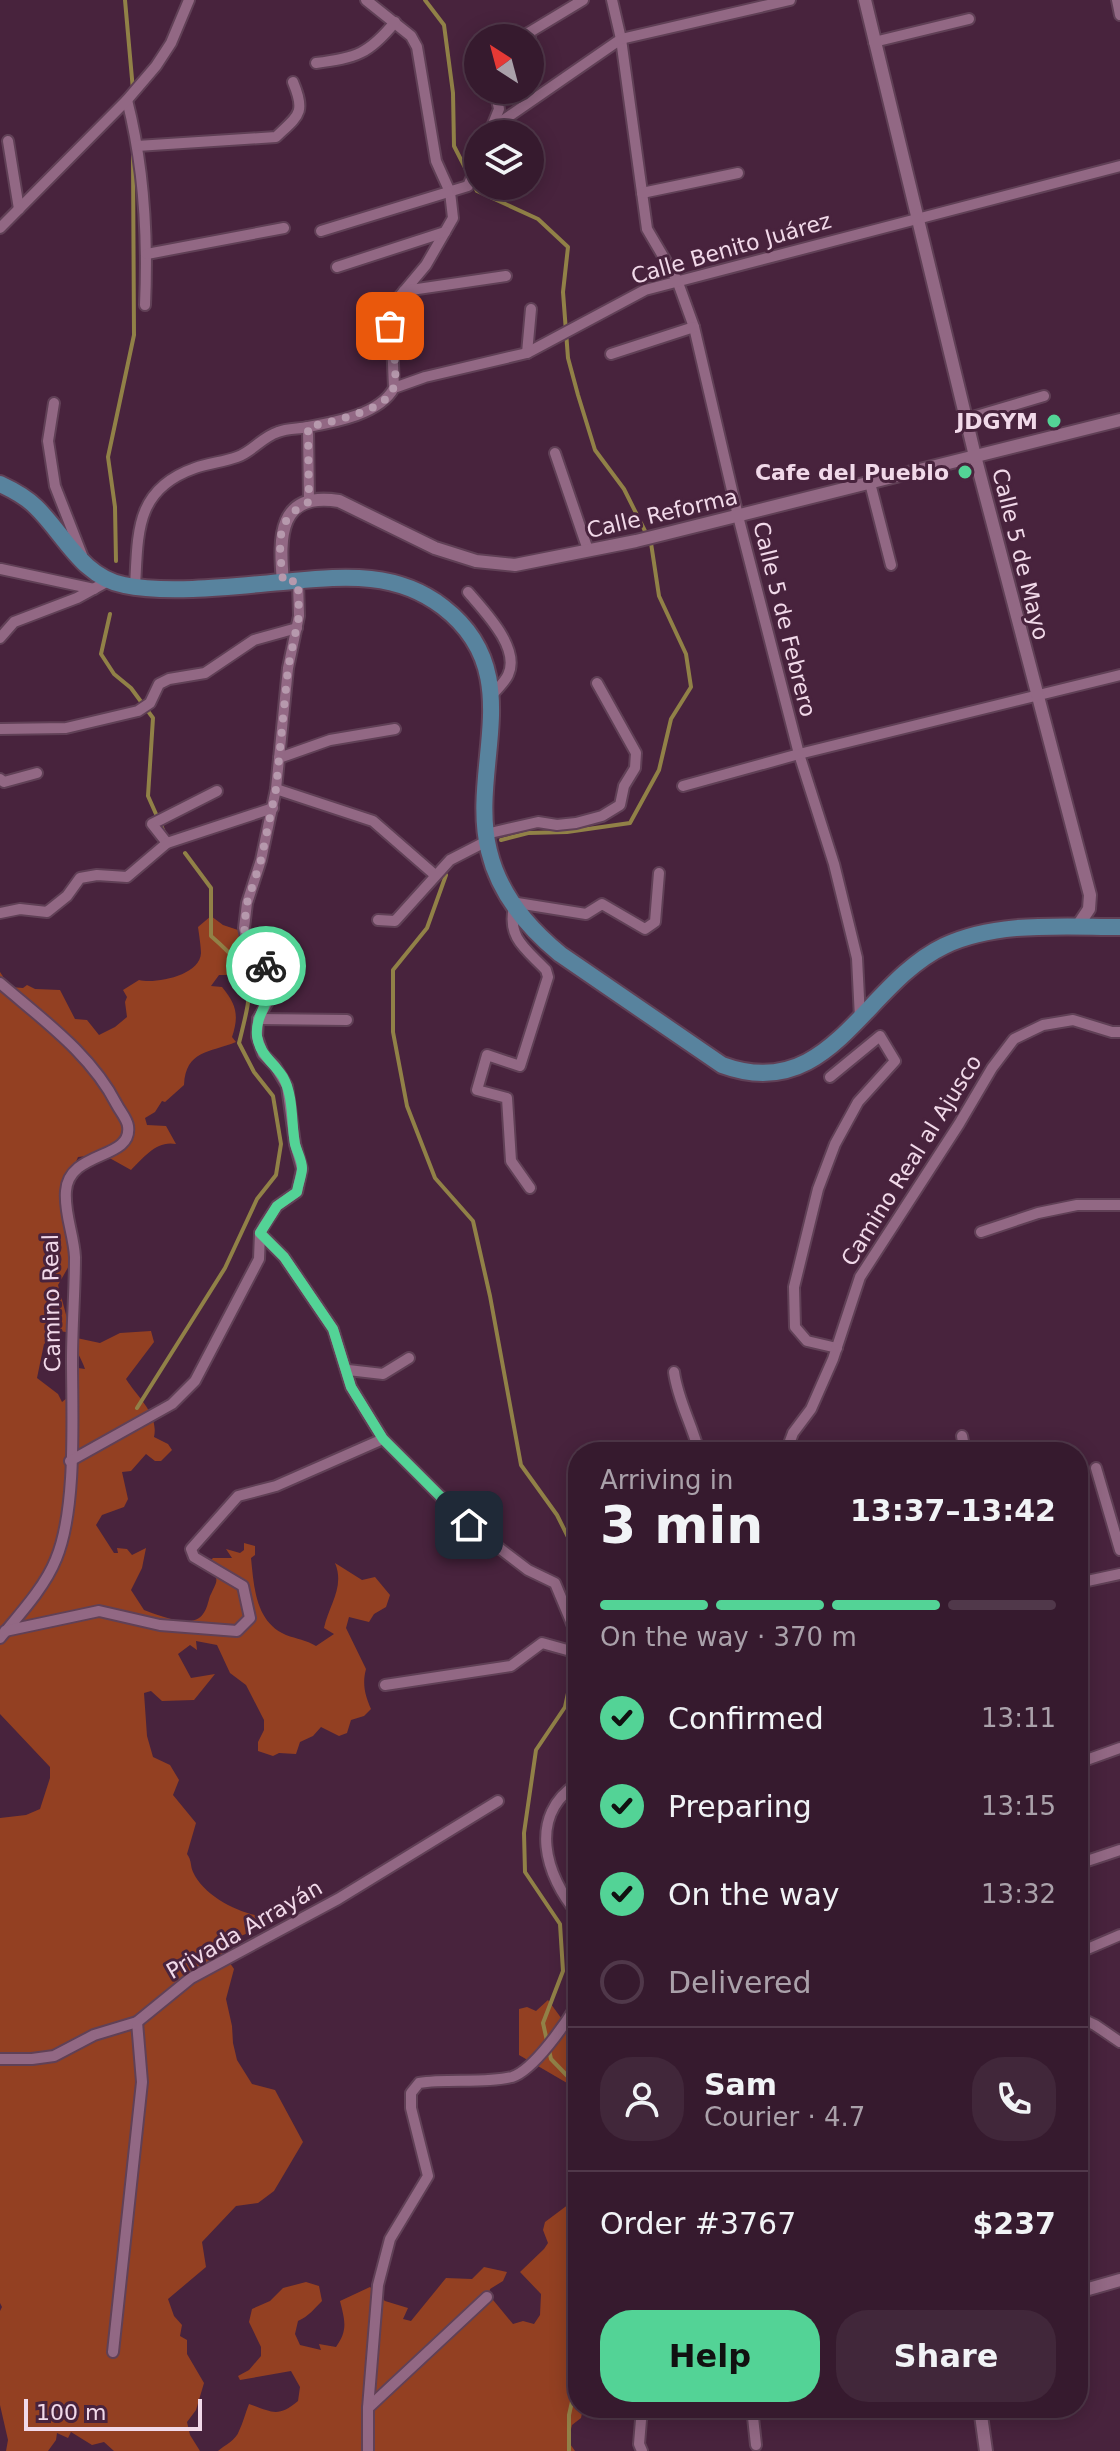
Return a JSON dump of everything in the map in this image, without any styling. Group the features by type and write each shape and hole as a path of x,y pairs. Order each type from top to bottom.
{"main road":[{"path":"0,484 34,505 101,585 163,589 366,577 404,585 432,599 453,616 472,639 486,671 492,695 486,837 495,870 512,905 560,954 707,1056 736,1070 768,1073 797,1068 824,1053 896,980 945,945 1000,931 1120,927"}],"street":[{"path":"0,228 127,102 171,43 189,0"},
{"path":"366,0 411,36 417,47 436,161 450,192 453,218 426,265 395,302 391,315 394,388"},
{"path":"543,24 583,0"},
{"name":"Calle 5 de Febrero","path":"612,0 621,39 650,239 677,280 694,327 738,516 799,754 834,864 857,958 860,1018"},
{"path":"506,120 621,39 790,0"},
{"name":"Calle 5 de Mayo","path":"865,0 975,456 1090,895 1089,909 1077,927"},
{"path":"1117,0 1120,15"},
{"path":"874,42 969,19"},
{"path":"316,63 349,59 377,44 395,22"},
{"path":"137,145 276,137 297,117 301,102 293,82"},
{"path":"127,102 137,145 147,254 145,305"},
{"path":"8,141 19,209"},
{"name":"Calle Benito Juárez","path":"135,587 140,526 151,496 169,480 193,469 239,457 279,431 308,427 364,411 388,400 394,388 425,377 527,353 645,290 1120,166"},
{"path":"642,193 738,173"},
{"path":"321,231 464,187"},
{"path":"147,254 284,228"},
{"path":"337,267 445,232"},
{"path":"404,291 506,276"},
{"path":"527,353 531,309"},
{"path":"611,354 694,327"},
{"path":"966,419 1044,396"},
{"path":"54,403 48,441 55,486 85,564"},
{"name":"Calle Reforma","path":"309,502 325,499 339,501 435,548 476,561 515,565 636,541 1120,420"},
{"path":"70,1461 172,1404 195,1381 259,1259 260,1233 277,1206 297,1192 302,1169 295,1144 287,1086 263,1054 257,1037 258,1019 270,998 272,982 268,971 248,946 244,928 247,903 273,808 288,668 299,616 281,537 285,522 293,510 309,502 308,427"},
{"path":"555,453 588,550"},
{"path":"870,483 891,565"},
{"path":"1,569 101,585"},
{"path":"0,638 14,622 101,585"},
{"path":"468,592 493,622 511,654 509,674 492,695"},
{"path":"0,729 66,728 148,706 157,687 169,679 205,673 254,640 297,628"},
{"path":"683,786 799,754 1120,675"},
{"path":"378,920 389,922 402,915 455,856 486,837 538,822 557,825 576,823 602,816 620,805 624,786 635,768 636,753 597,683"},
{"path":"279,758 330,740 395,729"},
{"path":"0,779 4,782 37,773"},
{"path":"276,789 373,821 435,875"},
{"path":"167,843 154,823 217,791"},
{"path":"0,913 20,909 47,912 67,896 80,878 97,875 127,877 167,843 273,808"},
{"path":"530,1188 511,1161 507,1098 477,1090 487,1055 520,1066 548,977 546,970 514,933 510,923 512,905 586,914 602,904 645,929 655,922 659,873"},
{"name":"Camino Real","path":"0,983 62,1035 105,1081 128,1126 127,1136 120,1146 80,1164 71,1174 66,1188 75,1256 70,1461 64,1529 56,1560 3,1635"},
{"path":"258,1019 347,1020"},
{"name":"Camino Real al Ajusco","path":"790,1442 811,1409 837,1348 860,1277 992,1068 1014,1039 1043,1025 1073,1020 1120,1032"},
{"path":"830,1077 880,1036 895,1061 858,1102 835,1144 818,1189 794,1287 795,1327 807,1341 837,1348"},
{"path":"981,1232 1038,1213 1077,1205 1120,1205"},
{"path":"260,1233 284,1257 327,1320 348,1370 351,1387 383,1439 469,1525 528,1570 555,1583 568,1614"},
{"path":"348,1370 383,1374 409,1358"},
{"path":"674,1372 677,1396 693,1427 697,1442"},
{"path":"962,1436 963,1442"},
{"path":"3,1635 99,1611 160,1625 237,1631 250,1618 243,1586 194,1557 191,1549 238,1496 276,1486 383,1439"},
{"path":"1096,1468 1120,1550"},
{"path":"1088,1580 1120,1574"},
{"path":"385,1685 511,1666 542,1643 568,1651"},
{"path":"1088,1759 1120,1748"},
{"path":"568,1790 549,1818 544,1836 547,1857 568,1902"},
{"name":"Privada Arrayán","path":"0,2059 54,2056 94,2035 137,2022 191,1978 338,1899 498,1801"},
{"path":"1088,1861 1120,1850"},
{"path":"1088,1949 1120,1935"},
{"path":"113,2352 142,2082 137,2022"},
{"path":"1088,2023 1120,2042"},
{"path":"368,2451 368,2408 378,2285 390,2239 428,2176 411,2108 411,2093 419,2083 511,2077 522,2073 568,2025"},
{"path":"1088,2289 1120,2280"},
{"path":"368,2408 487,2297"},
{"path":"641,2418 639,2444 642,2451"},
{"path":"753,2418 756,2445"},
{"path":"981,2418 986,2451"}],"shaded area":[{"path":"211,916 223,925 253,935 249,943 242,941 235,975 219,975 211,986 222,987 234,1005 236,1023 232,1037 236,1042 194,1059 189,1065 184,1085 145,1118 147,1125 166,1126 176,1144 157,1147 131,1170 106,1156 78,1157 68,1180 70,1264 58,1285 71,1333 60,1331 44,1344 37,1378 58,1394 62,1402 77,1390 79,1378 74,1372 78,1368 85,1369 72,1337 100,1343 120,1333 151,1331 154,1342 126,1379 151,1414 154,1437 168,1444 172,1450 161,1461 155,1461 146,1454 131,1471 122,1472 128,1499 124,1507 102,1515 96,1525 114,1553 118,1553 117,1548 127,1549 132,1555 146,1548 142,1568 131,1590 144,1610 175,1620 198,1619 206,1610 216,1583 216,1577 207,1564 213,1558 232,1558 226,1549 240,1553 244,1550 244,1543 255,1546 255,1555 251,1558 255,1591 268,1621 286,1635 316,1646 334,1634 324,1628 337,1588 335,1563 362,1580 375,1577 390,1595 386,1607 374,1614 369,1622 349,1617 346,1628 366,1669 365,1689 371,1709 364,1716 351,1720 347,1733 339,1736 321,1727 313,1736 300,1742 296,1754 279,1753 273,1756 258,1751 264,1720 246,1685 230,1673 217,1645 196,1641 197,1650 190,1645 178,1654 191,1678 215,1674 194,1700 162,1701 151,1691 144,1693 147,1736 153,1757 170,1765 179,1780 173,1795 196,1823 187,1854 193,1872 215,1897 246,1913 267,1917 257,1929 227,1942 229,1948 221,1950 234,1969 226,1999 233,2043 237,2060 252,2084 275,2090 303,2142 274,2191 258,2203 236,2206 202,2242 206,2267 168,2299 174,2316 182,2325 180,2336 187,2340 187,2354 204,2383 196,2410 187,2422 190,2435 200,2451 114,2451 104,2442 92,2445 71,2432 68,2438 57,2433 48,2451 6,2451 8,2440 0,2405 0,1818 26,1815 40,1809 50,1778 50,1767 0,1714 0,972 10,987 23,988 27,985 35,989 60,990 75,1019 87,1020 99,1035 127,1017 127,997 123,990 139,980 176,977 199,961 198,927"},
{"path":"548,2000 568,2027 568,2086 519,2055 519,2009 527,2007 536,2011"},
{"path":"568,2105 568,2154 567,2153"},
{"path":"568,2205 568,2418 581,2418 572,2425 568,2441 575,2451 218,2451 238,2434 249,2404 280,2412 298,2401 300,2387 291,2371 240,2380 238,2376 249,2370 261,2356 261,2347 249,2322 252,2309 270,2301 283,2288 306,2282 319,2286 322,2301 298,2321 295,2334 300,2345 321,2350 319,2344 336,2347 344,2330 340,2301 370,2287 385,2301 408,2308 403,2319 411,2321 446,2278 472,2279 484,2267 507,2272 503,2281 490,2289 489,2295 513,2324 523,2321 534,2324 540,2315 541,2294 520,2272 548,2243 543,2230 545,2222"}],"waterway":[{"path":"125,0 133,90"},
{"path":"425,0 444,25 453,93 454,146 477,191 538,219 568,247 563,292 568,358 578,395 595,450 624,489 651,543 659,596 686,654 691,687 671,719 659,770 630,823 567,832 528,833 501,840"},
{"path":"116,561 115,507 108,457 134,335 133,155"},
{"path":"110,614 101,654 114,674 131,688 153,718 148,796 164,832"},
{"path":"137,1408 225,1268 257,1199 276,1175 281,1144 273,1096 254,1072 239,1043 249,995 248,984 237,962 211,936 211,888 185,853"},
{"path":"446,875 427,928 393,970 393,1032 407,1106 435,1178 473,1221 521,1465 557,1515 568,1537"},
{"path":"568,1693 565,1707 536,1750 524,1833 525,1872 560,1924 563,1971 543,2023 551,2059 568,2077"},
{"path":"569,2418 569,2451"}],"way so far":[{"path":"266,966 248,946 244,928 247,903 273,808 288,668 299,616 298,581 283,582 281,537 285,522 293,510 309,502 308,427 364,411 388,400 394,388 390,326"}],"place":[{"name":"JDGYM","path":"1054,421"},
{"name":"Cafe del Pueblo","path":"965,472"}],"route":[{"path":"266,966 272,982 270,998 258,1019 257,1037 263,1054 287,1086 295,1144 302,1169 297,1192 277,1206 260,1233 284,1257 333,1329 351,1387 383,1439 469,1525"}]}
